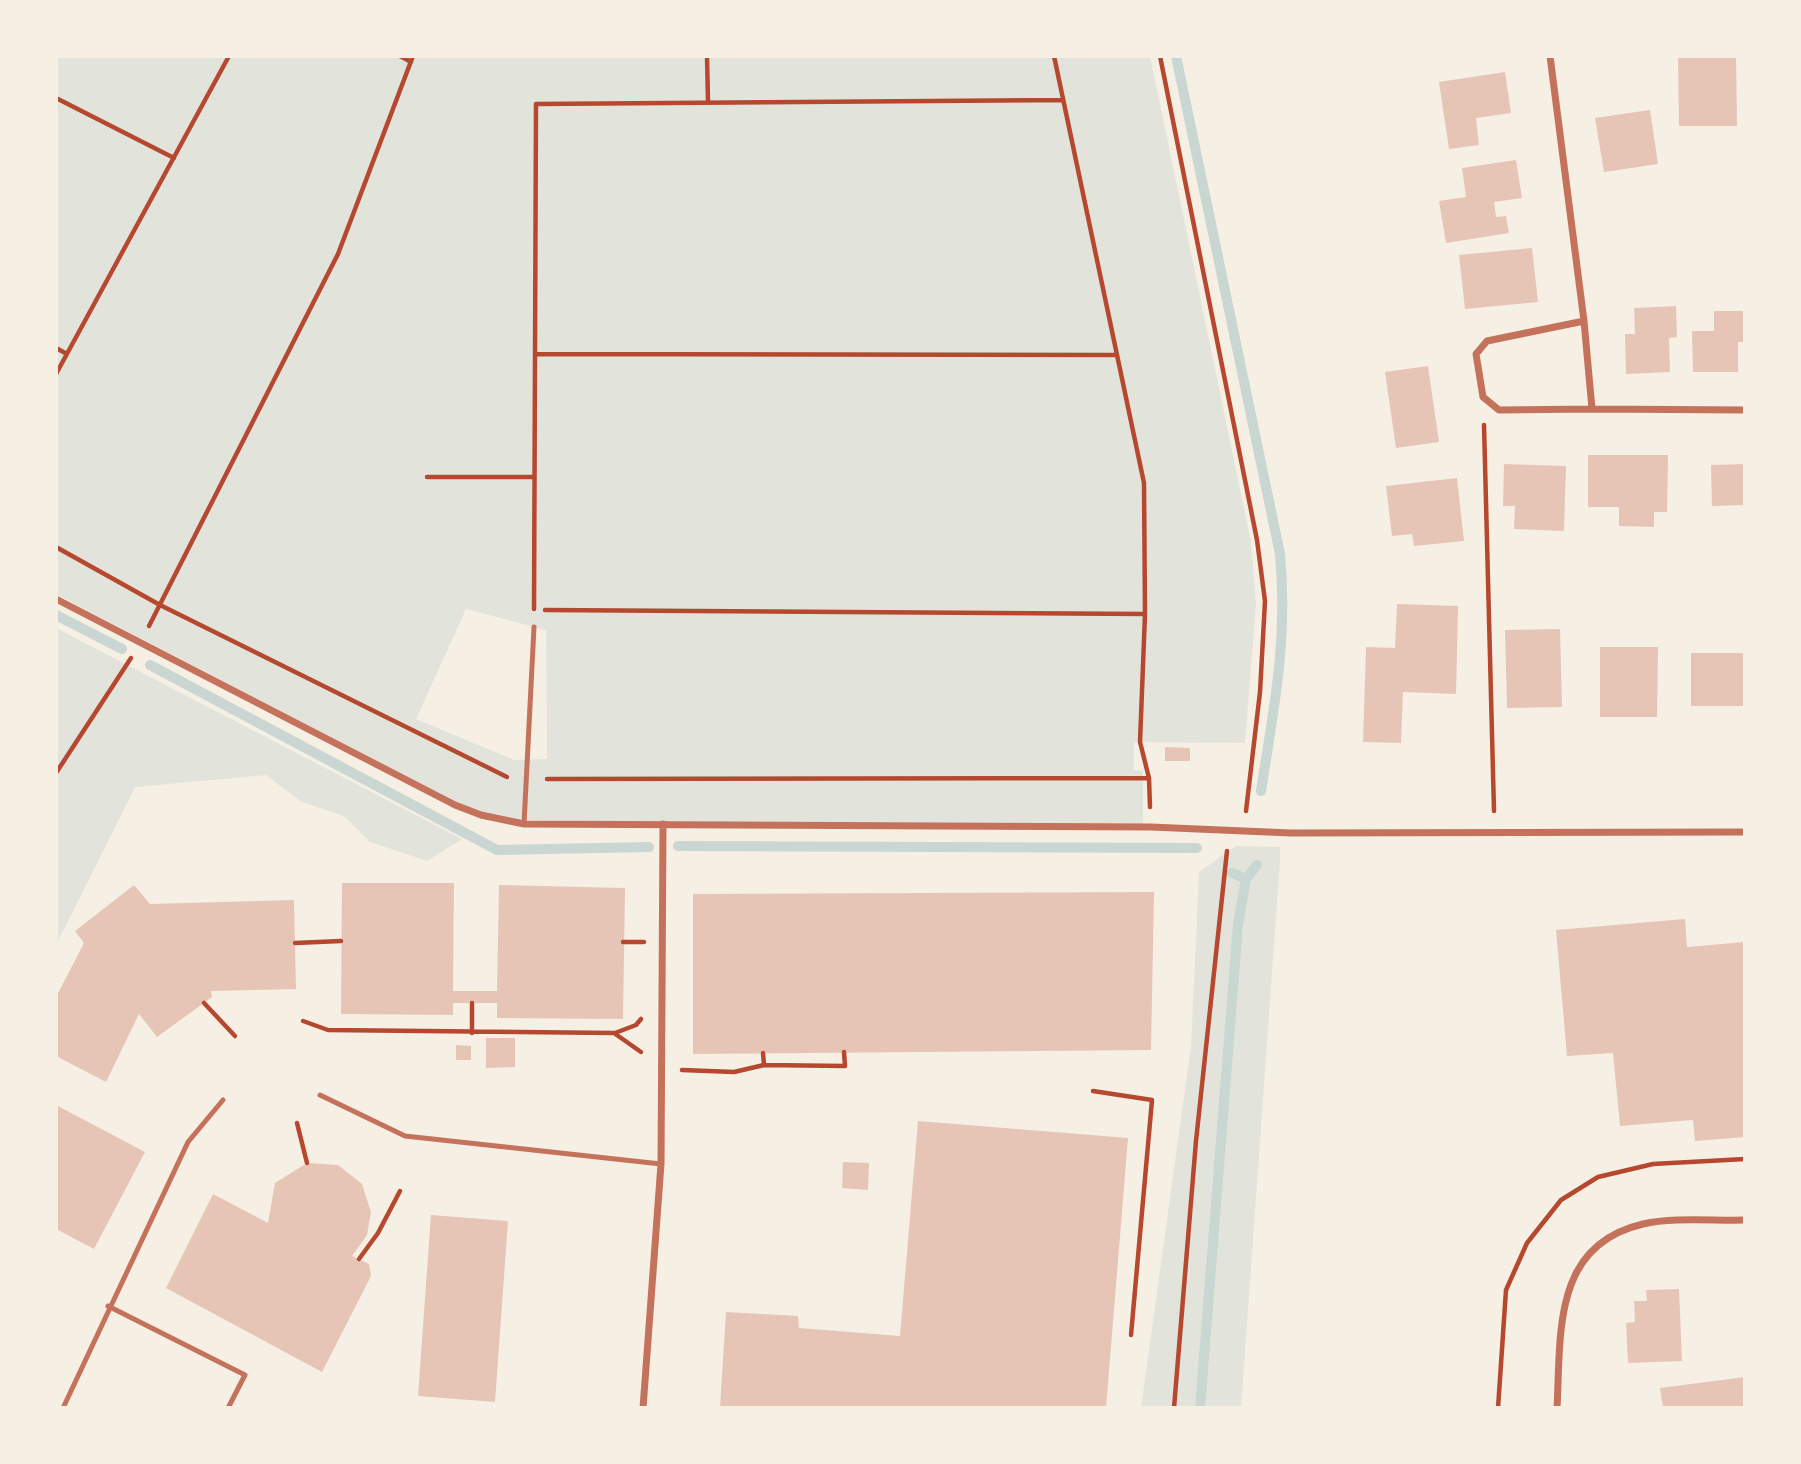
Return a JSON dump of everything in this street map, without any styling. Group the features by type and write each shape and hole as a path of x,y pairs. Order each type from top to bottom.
{"street":[{"path":"1550,56 1584,321 1592,409"},
{"path":"1584,321 1487,341 1476,354 1483,397 1499,410 1745,410"},
{"path":"56,599 455,805 481,815 524,824 1151,827 1291,833 1745,832"},
{"path":"643,1408 661,1164 663,824"},
{"path":"1557,1408 1563,1302 1581,1265 1602,1239 1645,1223 1745,1220"}],"lane":[{"path":"524,824 534,627"},
{"path":"320,1095 405,1136 661,1164"},
{"path":"62,1408 188,1142 223,1100"},
{"path":"108,1306 245,1375 228,1408"}],"path":[{"path":"56,374 229,56"},
{"path":"56,773 139,644 338,254 412,59 400,56"},
{"path":"707,56 708,102"},
{"path":"1054,56 1144,483 1145,614 1140,742 1149,778 1151,827"},
{"path":"1160,56 1257,540 1265,601 1260,692 1244,829"},
{"path":"56,98 174,158"},
{"path":"534,627 536,104 1063,100"},
{"path":"56,348 67,354"},
{"path":"535,354 1115,355"},
{"path":"1483,397 1495,833"},
{"path":"427,478 535,478"},
{"path":"56,547 160,605 500,776 526,779 1149,778"},
{"path":"534,610 1145,614"},
{"path":"1174,1408 1196,1141 1230,829"},
{"path":"295,943 341,941"},
{"path":"623,942 651,943"},
{"path":"204,1003 235,1036"},
{"path":"472,1003 472,1033"},
{"path":"303,1021 328,1030 614,1033 636,1025 643,1017"},
{"path":"614,1033 650,1057 663,1058"},
{"path":"663,1069 734,1072 764,1065 845,1066 844,1052"},
{"path":"763,1053 764,1065"},
{"path":"1093,1091 1152,1100 1131,1335"},
{"path":"297,1123 307,1163"},
{"path":"359,1259 378,1233 400,1191"}],"shaded area":[{"path":"56,56 1150,56 1251,542 1256,604 1245,743 1134,742 1134,770 1143,771 1143,826 528,820 484,817 56,594","holes":["466,609 546,630 547,759 514,760 416,719"]},
{"path":"56,628 462,839 427,861 370,842 344,816 300,801 266,775 135,787 56,945"},
{"path":"1236,846 1280,847 1241,1408 1141,1408 1191,1046 1199,872"}],"building":[{"path":"1678,56 1736,56 1737,126 1679,126"},
{"path":"1505,72 1511,113 1476,118 1479,145 1449,149 1439,82"},
{"path":"1650,110 1658,164 1604,172 1595,118"},
{"path":"1516,160 1522,198 1494,202 1496,217 1506,216 1509,233 1446,243 1439,201 1466,197 1462,168"},
{"path":"1532,248 1538,302 1465,309 1459,255"},
{"path":"1676,306 1677,337 1669,338 1670,372 1626,374 1625,334 1635,334 1634,308"},
{"path":"1714,311 1745,311 1745,342 1738,342 1738,372 1693,372 1692,331 1714,331"},
{"path":"1428,366 1439,442 1396,448 1385,372"},
{"path":"1588,455 1668,455 1667,512 1654,512 1654,527 1619,526 1619,507 1588,507"},
{"path":"1504,464 1566,466 1564,531 1514,529 1515,506 1503,506"},
{"path":"1745,464 1745,505 1712,506 1711,465"},
{"path":"1457,478 1464,541 1414,546 1412,534 1392,536 1386,486"},
{"path":"1397,604 1458,606 1456,694 1403,692 1401,743 1363,742 1366,647 1395,648"},
{"path":"1560,629 1562,707 1507,708 1505,630"},
{"path":"1600,647 1658,647 1657,717 1600,717"},
{"path":"1691,653 1743,653 1744,706 1691,706"},
{"path":"1165,747 1190,748 1190,761 1165,761"},
{"path":"342,883 454,883 453,991 497,991 499,885 625,888 623,1019 497,1018 497,1003 453,1003 453,1015 341,1014"},
{"path":"134,885 150,904 294,900 296,989 211,991 212,997 157,1037 139,1014 106,1082 56,1056 56,997 84,943 75,931"},
{"path":"1154,892 1151,1050 693,1054 693,894"},
{"path":"1685,919 1687,947 1745,942 1745,1137 1695,1141 1693,1120 1620,1126 1613,1053 1567,1056 1556,930"},
{"path":"486,1038 515,1038 515,1067 486,1068"},
{"path":"456,1045 471,1046 471,1060 456,1060"},
{"path":"56,1105 145,1152 94,1249 56,1229"},
{"path":"918,1121 1128,1138 1106,1408 720,1408 726,1312 798,1316 799,1328 900,1336"},
{"path":"843,1162 869,1163 868,1190 842,1188"},
{"path":"307,1163 338,1165 362,1184 371,1212 367,1235 352,1256 369,1264 371,1276 322,1372 166,1288 213,1194 268,1223 275,1183"},
{"path":"431,1215 508,1221 495,1402 418,1396"},
{"path":"1679,1289 1682,1361 1628,1363 1626,1323 1635,1322 1634,1301 1647,1301 1646,1290"},
{"path":"1745,1377 1745,1408 1663,1408 1660,1388"}],"waterway":[{"path":"1176,56 1280,554 1281,645 1261,791"},
{"path":"56,615 122,649"},
{"path":"150,665 497,850 649,847"},
{"path":"678,846 1197,848"},
{"path":"1200,1408 1238,924 1246,879 1257,865"},
{"path":"1232,873 1246,879"}]}
